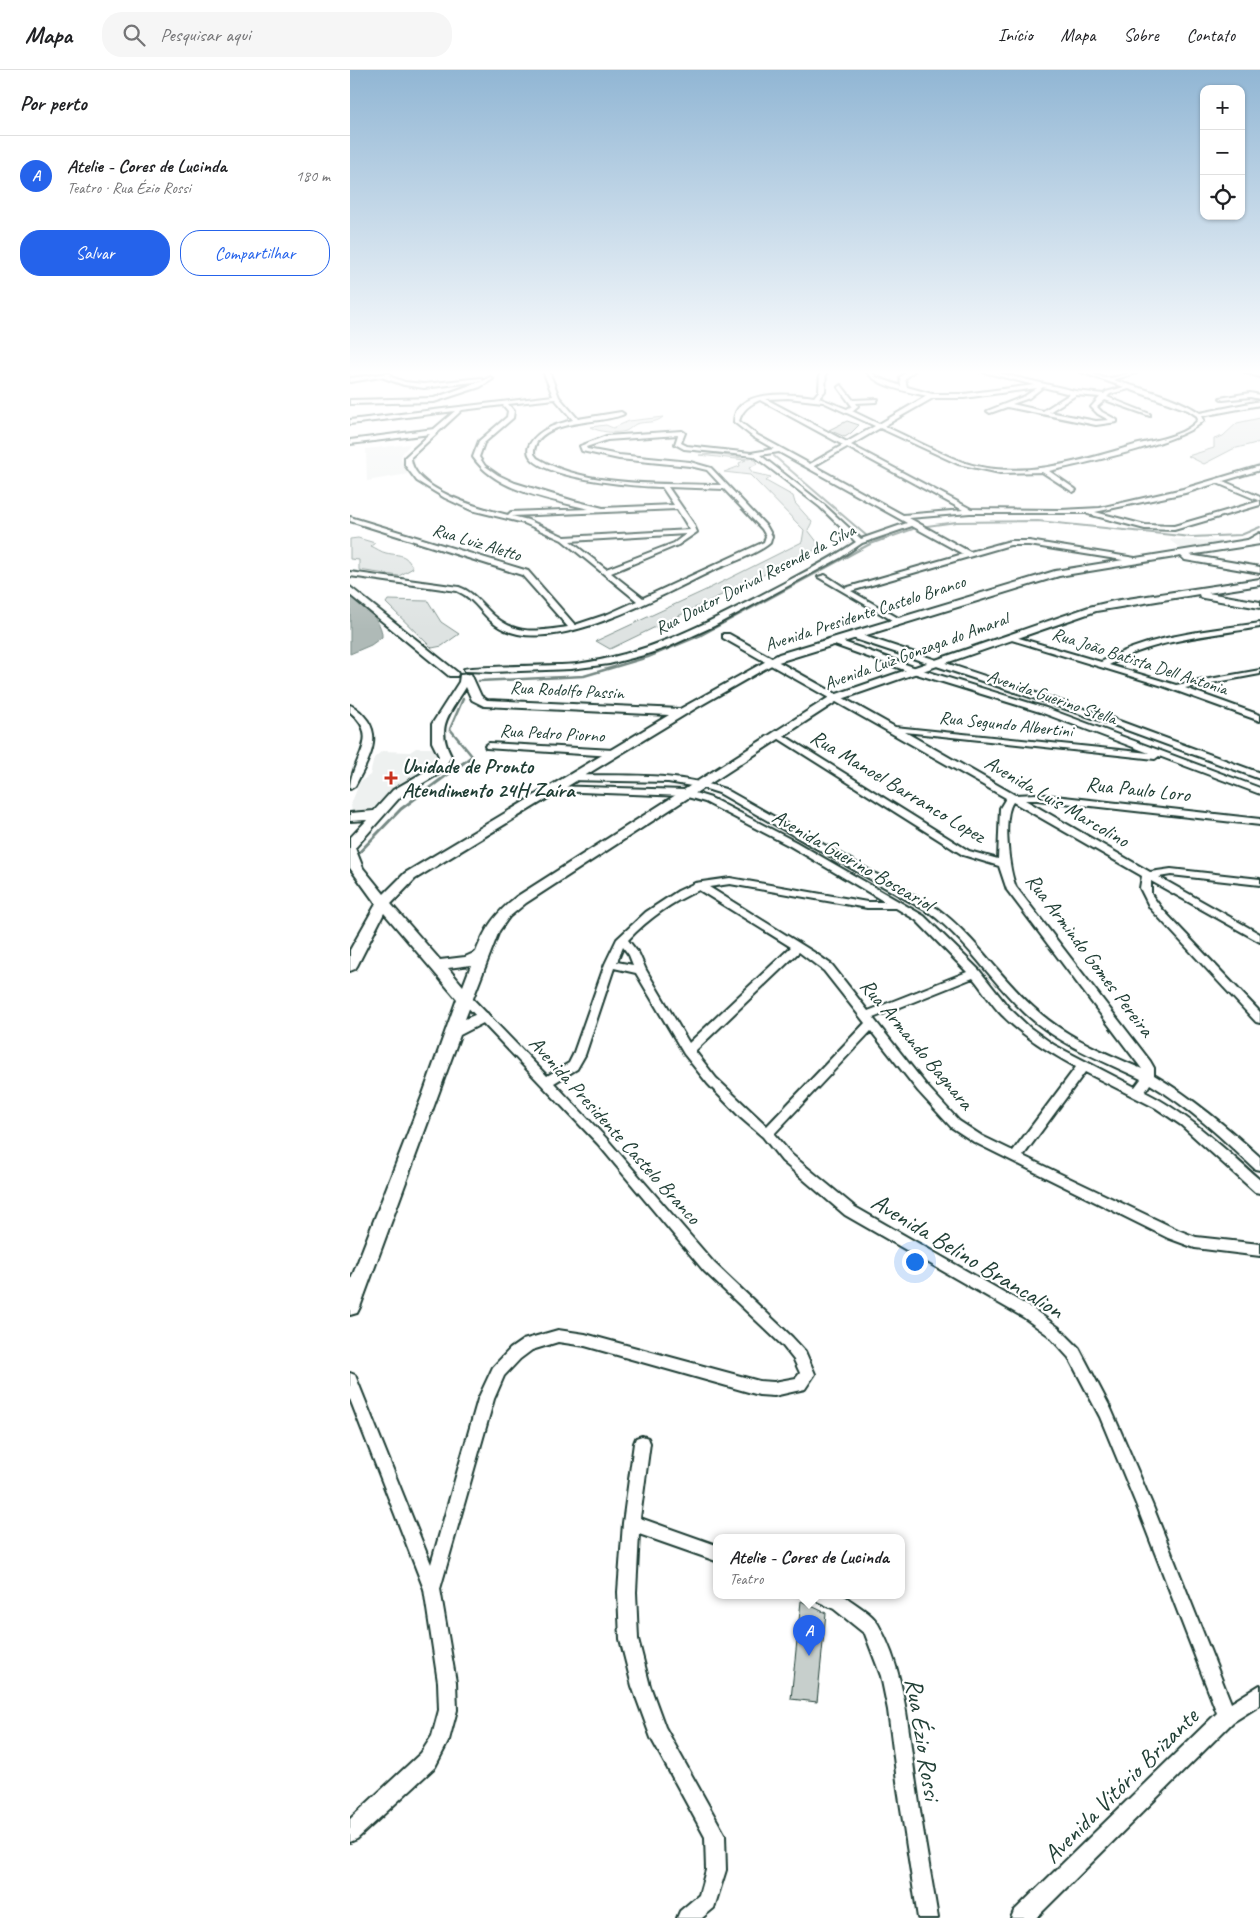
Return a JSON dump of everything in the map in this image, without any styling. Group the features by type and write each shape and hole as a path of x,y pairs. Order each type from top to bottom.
{"street":[{"path":"408,457 408,465 419,480 462,504 526,521 564,539 642,602"},
{"path":"477,457 477,461 493,474 516,486 603,510"},
{"path":"535,457 536,460 552,468 607,481 664,486 728,487"},
{"path":"350,574 464,591 501,626 520,632 547,632 573,628 598,621 767,543 769,536 765,528 712,471 699,466 620,457"},
{"path":"759,457 822,506 860,542"},
{"path":"793,457 968,554"},
{"path":"810,466 825,457"},
{"path":"871,457 970,511"},
{"path":"950,457 970,466 1010,472 1044,470 1101,457"},
{"path":"903,517 970,511 1086,512 1133,504 1260,468"},
{"path":"1044,470 1073,490"},
{"path":"1217,481 1260,498"},
{"path":"664,486 677,507 691,523 694,532"},
{"path":"553,511 565,507 570,502"},
{"path":"1086,512 1145,527 1174,528 1260,503"},
{"path":"496,514 677,507"},
{"path":"514,518 536,512"},
{"name":"Rua Luiz Aletto","path":"350,519 524,573 573,628"},
{"name":"Rua Doutor Dorival Resende da Silva","path":"463,675 492,670 572,667 609,662 665,645 711,624 838,557 860,542 913,523"},
{"path":"564,539 694,532"},
{"path":"606,572 676,544 694,532"},
{"name":"Avenida Presidente Castelo Branco","path":"1242,545 1260,535"},
{"path":"844,590 968,554 1020,542 1135,560"},
{"name":"Avenida Presidente Castelo Branco","path":"350,966 374,915 391,893 410,876 681,712 771,661 1058,573 1135,560 1260,543"},
{"path":"1198,552 1210,562"},
{"path":"1176,555 1260,570"},
{"path":"822,577 897,621"},
{"name":"Avenida Luiz Gonzaga do Amaral","path":"350,1307 482,954 492,931 504,914 521,900 835,698 1093,609 1114,604 1192,594 1260,582"},
{"path":"350,590 434,660 463,675 438,724 438,742 445,756 443,763 438,769 398,793 376,815 352,855 383,903"},
{"path":"1192,594 1260,605"},
{"path":"1102,665 1116,655 1131,649 1162,641 1260,625"},
{"name":"Avenida Guerino Stella","path":"852,635 1122,724 1260,776"},
{"name":"Avenida Luis Marcolino","path":"726,636 893,729 1260,939"},
{"name":"Rua João Batista Dell Antonia","path":"1009,638 1175,688 1260,718"},
{"name":"Avenida Guerino Stella","path":"832,641 913,670 1043,710 1260,791"},
{"path":"1175,688 1260,672"},
{"name":"Rua Rodolfo Passin","path":"463,675 476,698 484,703 681,712"},
{"path":"350,708 360,715 367,724 370,734 367,750 350,786"},
{"name":"Rua Segundo Albertini","path":"893,729 1174,758"},
{"name":"Rua Manoel Barranco Lopez","path":"777,735 966,853 1003,864"},
{"name":"Rua Pedro Piorno","path":"489,746 613,753"},
{"name":"Avenida Guerino Boscariol","path":"571,778 674,780 701,783 722,791 916,900 952,924 1039,1019 1061,1036 1148,1078"},
{"name":"Avenida Guerino Boscariol","path":"554,788 685,793 708,800 793,844 920,918 975,973 1005,1011 1025,1030 1050,1048 1138,1092"},
{"name":"Rua Paulo Loro","path":"1012,798 1037,797 1260,822"},
{"name":"Rua Armindo Gomes Pereira","path":"1012,798 1007,802 1005,808 1003,864 1011,888 1138,1052 1149,1071 1148,1078"},
{"path":"350,817 376,815"},
{"path":"1260,882 1171,872 1148,875 1144,882 1145,891 1154,906 1260,1019"},
{"path":"546,1082 573,1066 579,1055 610,964 622,939 640,921 699,885 718,880 730,881 867,904 898,905 916,900"},
{"name":"Rua Armando Bagnara","path":"699,885 828,968 922,1088 955,1124 978,1139 1075,1188 1188,1239 1218,1246 1260,1250"},
{"name":"Avenida Presidente Castelo Branco","path":"383,903 482,1017 608,1148 709,1267 787,1341 800,1356 808,1374 800,1384 774,1389 759,1388 585,1340 558,1336 528,1345 514,1354 498,1372 486,1399 432,1589"},
{"name":"Avenida Belino Brancalion","path":"622,939 634,954 640,970 688,1051 729,1099 766,1134 787,1158 850,1211 1028,1313 1053,1331 1074,1353 1106,1414 1227,1716"},
{"path":"688,1051 798,948"},
{"path":"437,965 467,961 482,954"},
{"name":"Avenida Luiz Gonzaga do Amaral","path":"451,982 482,954"},
{"path":"610,964 640,970"},
{"path":"766,1134 869,1019 975,973"},
{"path":"452,1032 482,1017"},
{"path":"1015,1158 1083,1066"},
{"path":"1260,1165 1198,1110 1174,1093 1148,1078 1138,1092 1185,1122 1260,1188"},
{"path":"350,1380 432,1589 448,1682 448,1710 440,1740 423,1764 350,1832"},
{"path":"642,1443 631,1523 626,1592 629,1630 640,1686 657,1732 715,1835 716,1870 706,1902 687,1918"},
{"path":"631,1523 713,1552"},
{"name":"Rua Ézio Rossi","path":"832,1599 840,1603 870,1628 885,1660 897,1710 907,1789 928,1918"},
{"name":"Avenida Vitório Brizante","path":"1021,1918 1227,1716 1260,1694"}],"shaded area":[{"path":"366,457 401,457 408,474 367,481"},
{"path":"720,457 755,460 757,464 749,468 753,473 771,477 766,481 793,496 795,503 812,522 808,530 821,547 610,649 596,641 708,589 802,542 804,530 750,475 724,472 740,466 739,463 746,460"},
{"path":"1190,457 1217,457 1204,464"},
{"path":"358,538 375,543 371,546 382,552 405,557 413,568 399,576 359,570 359,560 350,559 350,539"},
{"path":"1168,539 1221,541 1224,542 1183,550"},
{"path":"350,594 375,619 379,625 382,637 371,645 350,654"},
{"path":"388,600 428,601 441,622 459,634 442,646 432,648 386,603"},
{"name":"Unidade de Pronto Atendimento 24H Zaíra","path":"416,748 436,748 438,760 432,769 391,790 371,810 352,813 351,804 360,782 370,775 374,758 382,751 410,752"}],"building":[{"path":"801,1601 826,1613 817,1702 791,1699"}],"waterway":[{"path":"775,457 868,537"},
{"path":"927,526 956,522 1038,521 1191,537 1241,535 1260,527"},
{"path":"882,540 913,529"},
{"path":"479,681 584,676 648,657 701,635 870,544 886,538"},
{"path":"463,699 450,729 472,756 468,759"},
{"path":"350,862 401,809 470,758"}],"place":[{"name":"Unidade de Pronto Atendimento 24H Zaíra","path":"391,778"},
{"name":"Atelie - Cores de Lucinda","path":"809,1656"}]}
